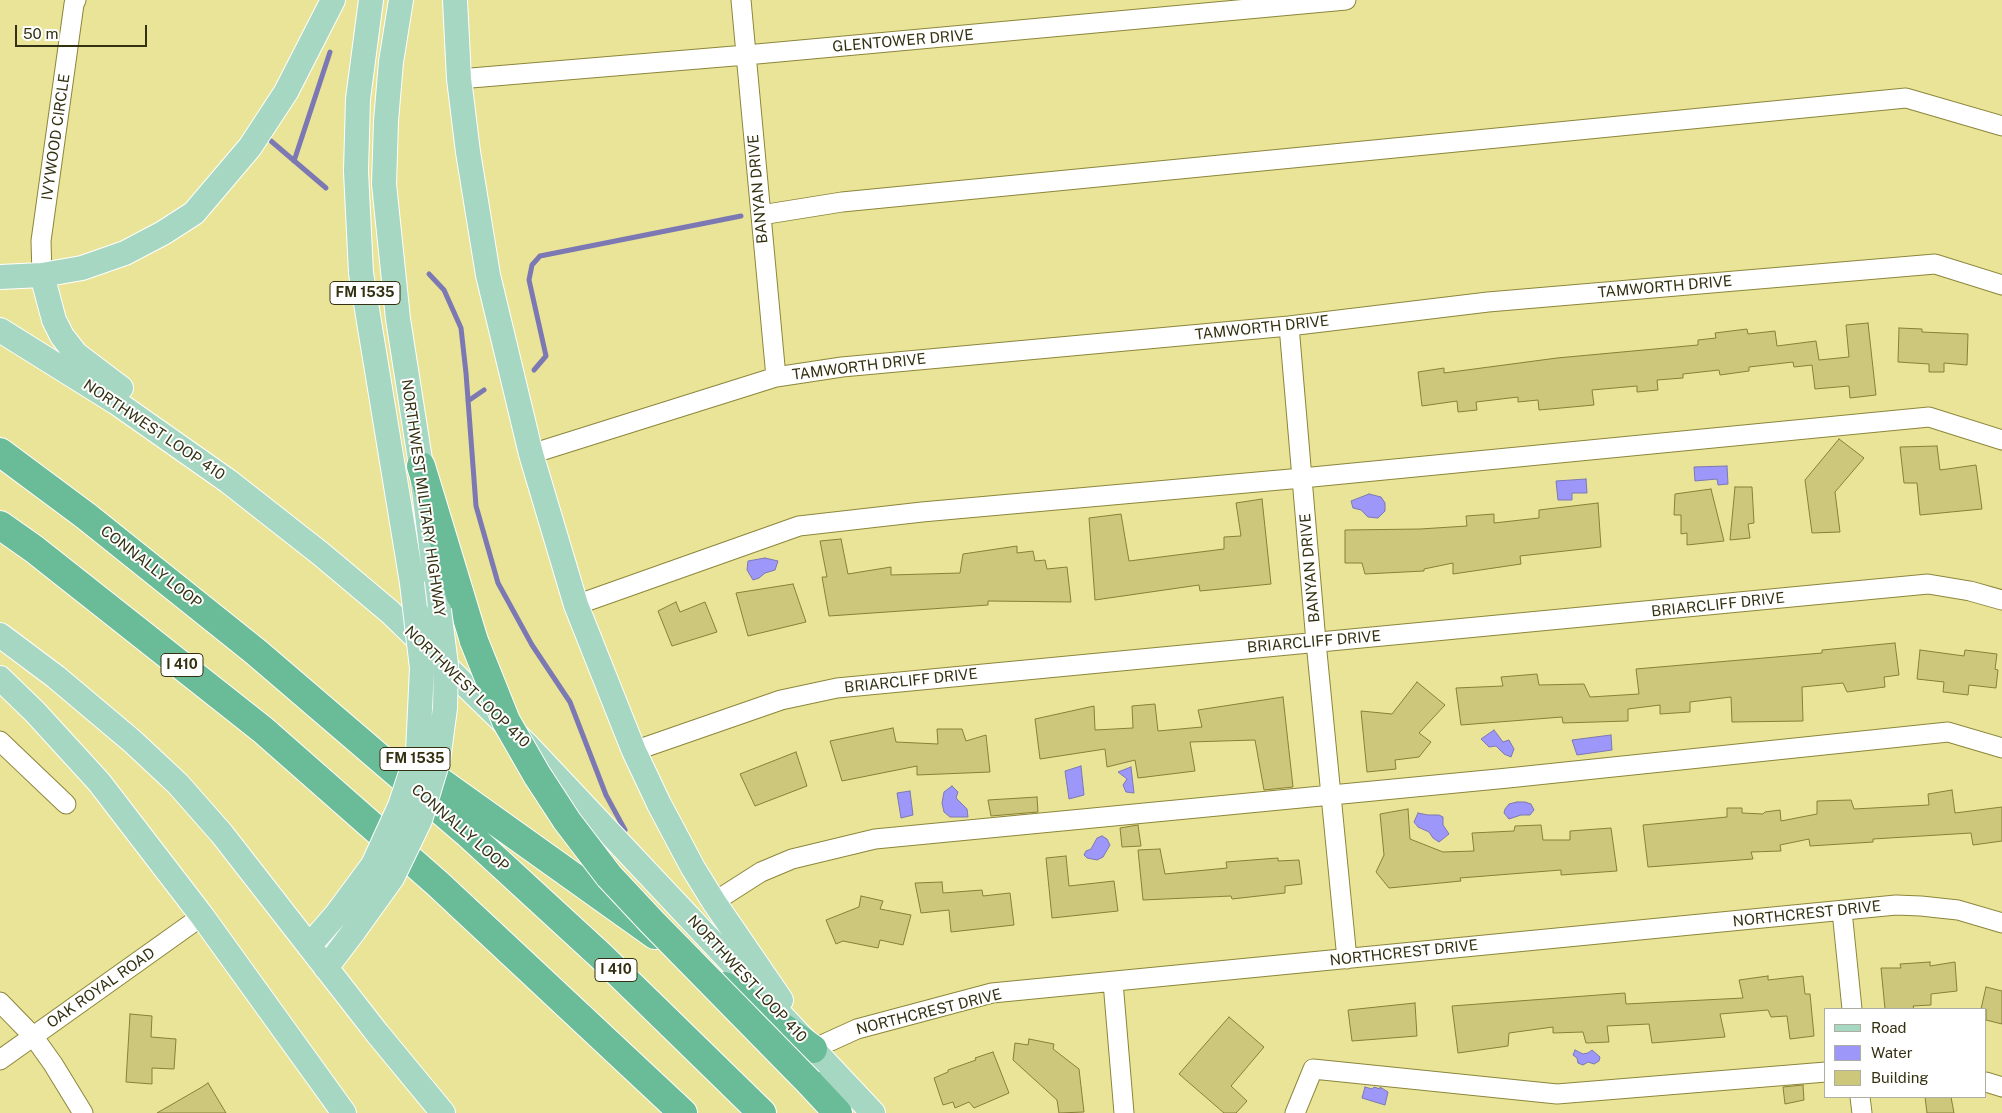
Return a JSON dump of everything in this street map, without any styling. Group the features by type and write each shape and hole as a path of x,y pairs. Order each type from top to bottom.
{"highway":[{"path":"0,440 86,516"},
{"name":"CONNALLY LOOP","path":"0,452 86,516 256,652 466,832 601,956 762,1113"},
{"path":"421,466 474,641 506,721 537,775 573,829 609,876 838,1113"},
{"name":"I 410","path":"0,525 34,549 263,730 431,877 683,1113"},
{"path":"256,652 813,1049"}],"main road":[{"name":"NORTHWEST MILITARY HIGHWAY","path":"309,946 336,915 373,865 400,806 418,752 422,668 412,583 361,272 356,171 358,99 370,0"},
{"name":"NORTHWEST MILITARY HIGHWAY","path":"326,968 392,878 420,820 438,760 445,708 446,665 421,466 398,319 384,184 386,121 391,62 401,0"},
{"path":"455,0 459,79 468,152 488,275 531,454 576,605 634,751 693,868 813,1049"},
{"path":"0,277 42,275 82,268 125,253 163,233 194,213 250,147 286,92 329,1"},
{"path":"42,275 54,320 62,336 76,354 149,408 228,481"},
{"name":"NORTHWEST LOOP 410","path":"0,330 117,403 228,481 321,554 390,612 526,744 873,1113"},
{"path":"0,634 56,677 132,741 178,784 222,834 326,968 443,1113"},
{"path":"0,678 35,712 99,782 202,916 344,1113"}],"street":[{"name":"IVYWOOD CIRCLE","path":"42,275 43,231 76,0"},
{"name":"BANYAN DRIVE","path":"741,0 776,377"},
{"name":"GLENTOWER DRIVE","path":"459,79 746,55 1346,0"},
{"path":"761,215 842,202 1350,154 1906,98 2002,126"},
{"name":"TAMWORTH DRIVE","path":"531,454 776,377 842,367 1289,326 1488,302 1935,264 2002,285"},
{"name":"BANYAN DRIVE","path":"1289,326 1316,642 1348,959"},
{"path":"576,605 799,526 922,512 1929,418 2002,440"},
{"name":"BRIARCLIFF DRIVE","path":"634,751 781,700 837,688 1928,584 1970,591 2002,600"},
{"path":"714,902 761,872 792,859 875,839 1332,796 1948,732 2002,748"},
{"path":"0,741 66,804"},
{"name":"NORTHCREST DRIVE","path":"813,1049 857,1029 992,993 1896,905 1958,910 2002,923"},
{"path":"1842,910 1852,1008"},
{"name":"OAK ROYAL ROAD","path":"0,1060 202,916"},
{"path":"1113,982 1124,1113"},
{"path":"0,1002 33,1036 53,1064 83,1113"},
{"path":"1295,1113 1312,1069 1557,1094 1824,1072"},
{"path":"1987,1082 2002,1087"},
{"path":"1860,1098 1862,1113"}],"water":[{"path":"1727,466 1728,484 1718,485 1717,479 1695,481 1694,467"},
{"path":"1586,479 1587,493 1572,493 1572,500 1558,500 1556,481"},
{"path":"1369,494 1381,497 1385,503 1385,511 1378,518 1368,517 1361,510 1353,508 1351,501"},
{"path":"765,558 778,561 775,570 753,580 747,570 748,561"},
{"path":"1494,730 1503,742 1509,740 1514,749 1511,757 1504,754 1496,746 1489,747 1481,739"},
{"path":"1611,735 1612,750 1577,755 1572,740"},
{"path":"1081,766 1084,795 1069,799 1065,771"},
{"path":"1131,767 1134,793 1126,792 1123,785 1127,779 1118,772"},
{"path":"952,786 958,792 956,798 967,809 968,817 950,817 944,812 942,803 944,792"},
{"path":"910,791 913,815 901,818 897,793"},
{"path":"1517,802 1531,804 1534,810 1530,815 1521,815 1509,819 1504,813 1505,809 1509,804"},
{"path":"1418,813 1443,817 1443,825 1449,834 1439,842 1433,838 1429,832 1418,827 1414,822"},
{"path":"1102,836 1107,839 1110,845 1103,857 1097,860 1087,858 1084,855 1086,851 1091,849 1097,838"},
{"path":"1575,1050 1583,1054 1592,1050 1600,1057 1599,1061 1594,1064 1588,1062 1583,1065 1578,1063 1577,1058 1573,1055"},
{"path":"1365,1087 1380,1089 1380,1087 1388,1092 1385,1105 1362,1098"}],"building":[{"path":"1868,323 1876,395 1850,398 1849,386 1815,389 1812,365 1794,367 1793,362 1749,367 1749,371 1720,375 1719,370 1683,374 1683,378 1657,380 1658,390 1637,392 1637,386 1592,390 1594,405 1539,410 1538,400 1518,402 1518,397 1476,402 1477,410 1458,412 1457,401 1422,406 1418,372 1444,368 1444,373 1557,358 1698,345 1698,340 1716,338 1715,333 1747,329 1748,334 1775,331 1777,346 1816,341 1819,360 1849,357 1846,325"},
{"path":"1899,328 1922,329 1922,332 1968,334 1967,365 1944,363 1944,372 1929,372 1929,364 1898,362"},
{"path":"1839,439 1864,458 1835,492 1840,532 1812,533 1805,480"},
{"path":"1937,446 1940,470 1976,465 1982,509 1920,515 1917,483 1904,483 1900,447"},
{"path":"1735,487 1752,487 1754,523 1748,524 1750,538 1730,540"},
{"path":"1711,489 1724,541 1687,545 1687,533 1681,534 1681,515 1674,515 1675,494"},
{"path":"1262,499 1271,584 1200,591 1199,585 1095,600 1089,518 1121,514 1129,561 1224,549 1224,537 1241,536 1236,503"},
{"path":"1598,503 1601,547 1520,556 1521,564 1453,574 1453,563 1424,569 1424,571 1365,574 1362,563 1345,563 1345,530 1467,526 1466,516 1494,514 1494,523 1539,518 1539,510"},
{"path":"841,539 848,574 891,567 891,575 960,573 963,554 1017,546 1017,553 1033,551 1035,561 1045,560 1047,569 1067,567 1071,602 988,601 988,605 829,616 822,577 827,577 820,541"},
{"path":"793,584 806,622 748,636 736,593"},
{"path":"676,602 680,612 705,602 717,632 672,646 658,611"},
{"path":"1895,643 1899,675 1884,677 1885,687 1847,692 1843,683 1802,687 1803,721 1732,722 1731,697 1690,702 1690,712 1660,714 1660,705 1628,709 1628,721 1563,723 1562,717 1461,725 1456,688 1503,686 1501,677 1537,674 1539,685 1584,684 1590,697 1639,694 1636,669 1822,653 1822,650"},
{"path":"1920,650 1964,656 1965,650 1997,654 1995,669 1998,670 1996,688 1969,685 1968,695 1943,692 1944,682 1917,679"},
{"path":"1417,682 1445,705 1419,733 1431,742 1419,757 1395,760 1396,769 1367,772 1361,711 1392,714"},
{"path":"1283,697 1293,787 1264,790 1255,740 1190,742 1195,771 1138,778 1135,760 1107,767 1105,749 1040,759 1035,719 1094,706 1095,730 1133,728 1132,706 1155,704 1158,731 1202,727 1198,710"},
{"path":"893,728 896,742 938,744 937,729 962,729 966,741 986,735 990,772 917,775 917,766 842,781 830,741"},
{"path":"796,752 807,786 755,806 740,774"},
{"path":"1952,790 1955,813 2002,807 2002,841 1973,845 1971,833 1873,839 1873,842 1810,846 1809,839 1780,845 1781,851 1751,852 1753,859 1648,867 1643,825 1727,817 1727,808 1742,808 1742,813 1763,814 1780,810 1781,821 1817,814 1817,801 1851,800 1854,809 1929,805 1928,794"},
{"path":"1037,797 1038,812 991,816 988,800"},
{"path":"1408,809 1410,839 1443,852 1474,851 1472,833 1514,831 1515,826 1541,825 1543,840 1570,840 1570,831 1611,828 1617,871 1561,875 1561,870 1460,878 1461,881 1389,888 1376,872 1384,855 1380,814"},
{"path":"1138,825 1141,846 1122,847 1120,828"},
{"path":"1160,849 1165,874 1227,868 1226,862 1278,858 1278,861 1299,860 1302,884 1285,886 1285,893 1232,899 1231,896 1143,900 1138,850"},
{"path":"1066,856 1069,886 1114,881 1118,911 1052,918 1046,858"},
{"path":"942,882 943,893 982,890 983,896 1010,893 1014,925 951,932 949,910 921,913 915,883"},
{"path":"861,896 883,901 880,909 911,915 903,945 880,940 878,948 843,941 836,944 826,920 859,907"},
{"path":"1930,962 1930,966 1955,962 1957,991 1931,994 1931,1005 1913,1006 1914,1008 1885,1008 1881,968 1901,968 1900,964"},
{"path":"1768,976 1768,980 1803,976 1805,994 1810,994 1814,1036 1790,1039 1787,1016 1771,1017 1768,1010 1720,1014 1725,1037 1652,1043 1649,1024 1607,1026 1609,1042 1586,1043 1583,1032 1553,1033 1553,1027 1509,1033 1508,1046 1458,1053 1452,1006 1625,993 1626,1004 1743,998 1739,980"},
{"path":"1986,987 2002,991 2002,1024 1987,1020 1987,1008 1981,1008"},
{"path":"1415,1003 1417,1036 1352,1041 1348,1010"},
{"path":"130,1014 152,1016 151,1037 176,1039 174,1069 152,1068 152,1084 126,1082"},
{"path":"1229,1017 1264,1047 1231,1086 1247,1101 1236,1113 1224,1113 1179,1074"},
{"path":"1029,1039 1054,1044 1053,1049 1079,1069 1084,1112 1059,1113 1057,1100 1013,1060 1015,1043 1028,1045"},
{"path":"993,1052 1009,1093 974,1108 969,1102 955,1108 953,1102 943,1105 934,1078 948,1072 948,1070 976,1060 975,1058"},
{"path":"208,1083 226,1113 157,1113 202,1087"},
{"path":"1803,1085 1804,1100 1785,1104 1783,1087"},
{"path":"1925,1098 1951,1098 1954,1113 1927,1113"}],"waterway":[{"path":"294,161 330,52"},
{"path":"271,141 326,188"},
{"path":"534,370 546,356 529,280 532,265 540,256 741,216"},
{"path":"429,274 444,290 461,328 476,506 498,583 532,645 570,702 606,795 625,830"},
{"path":"468,401 484,390"}]}
